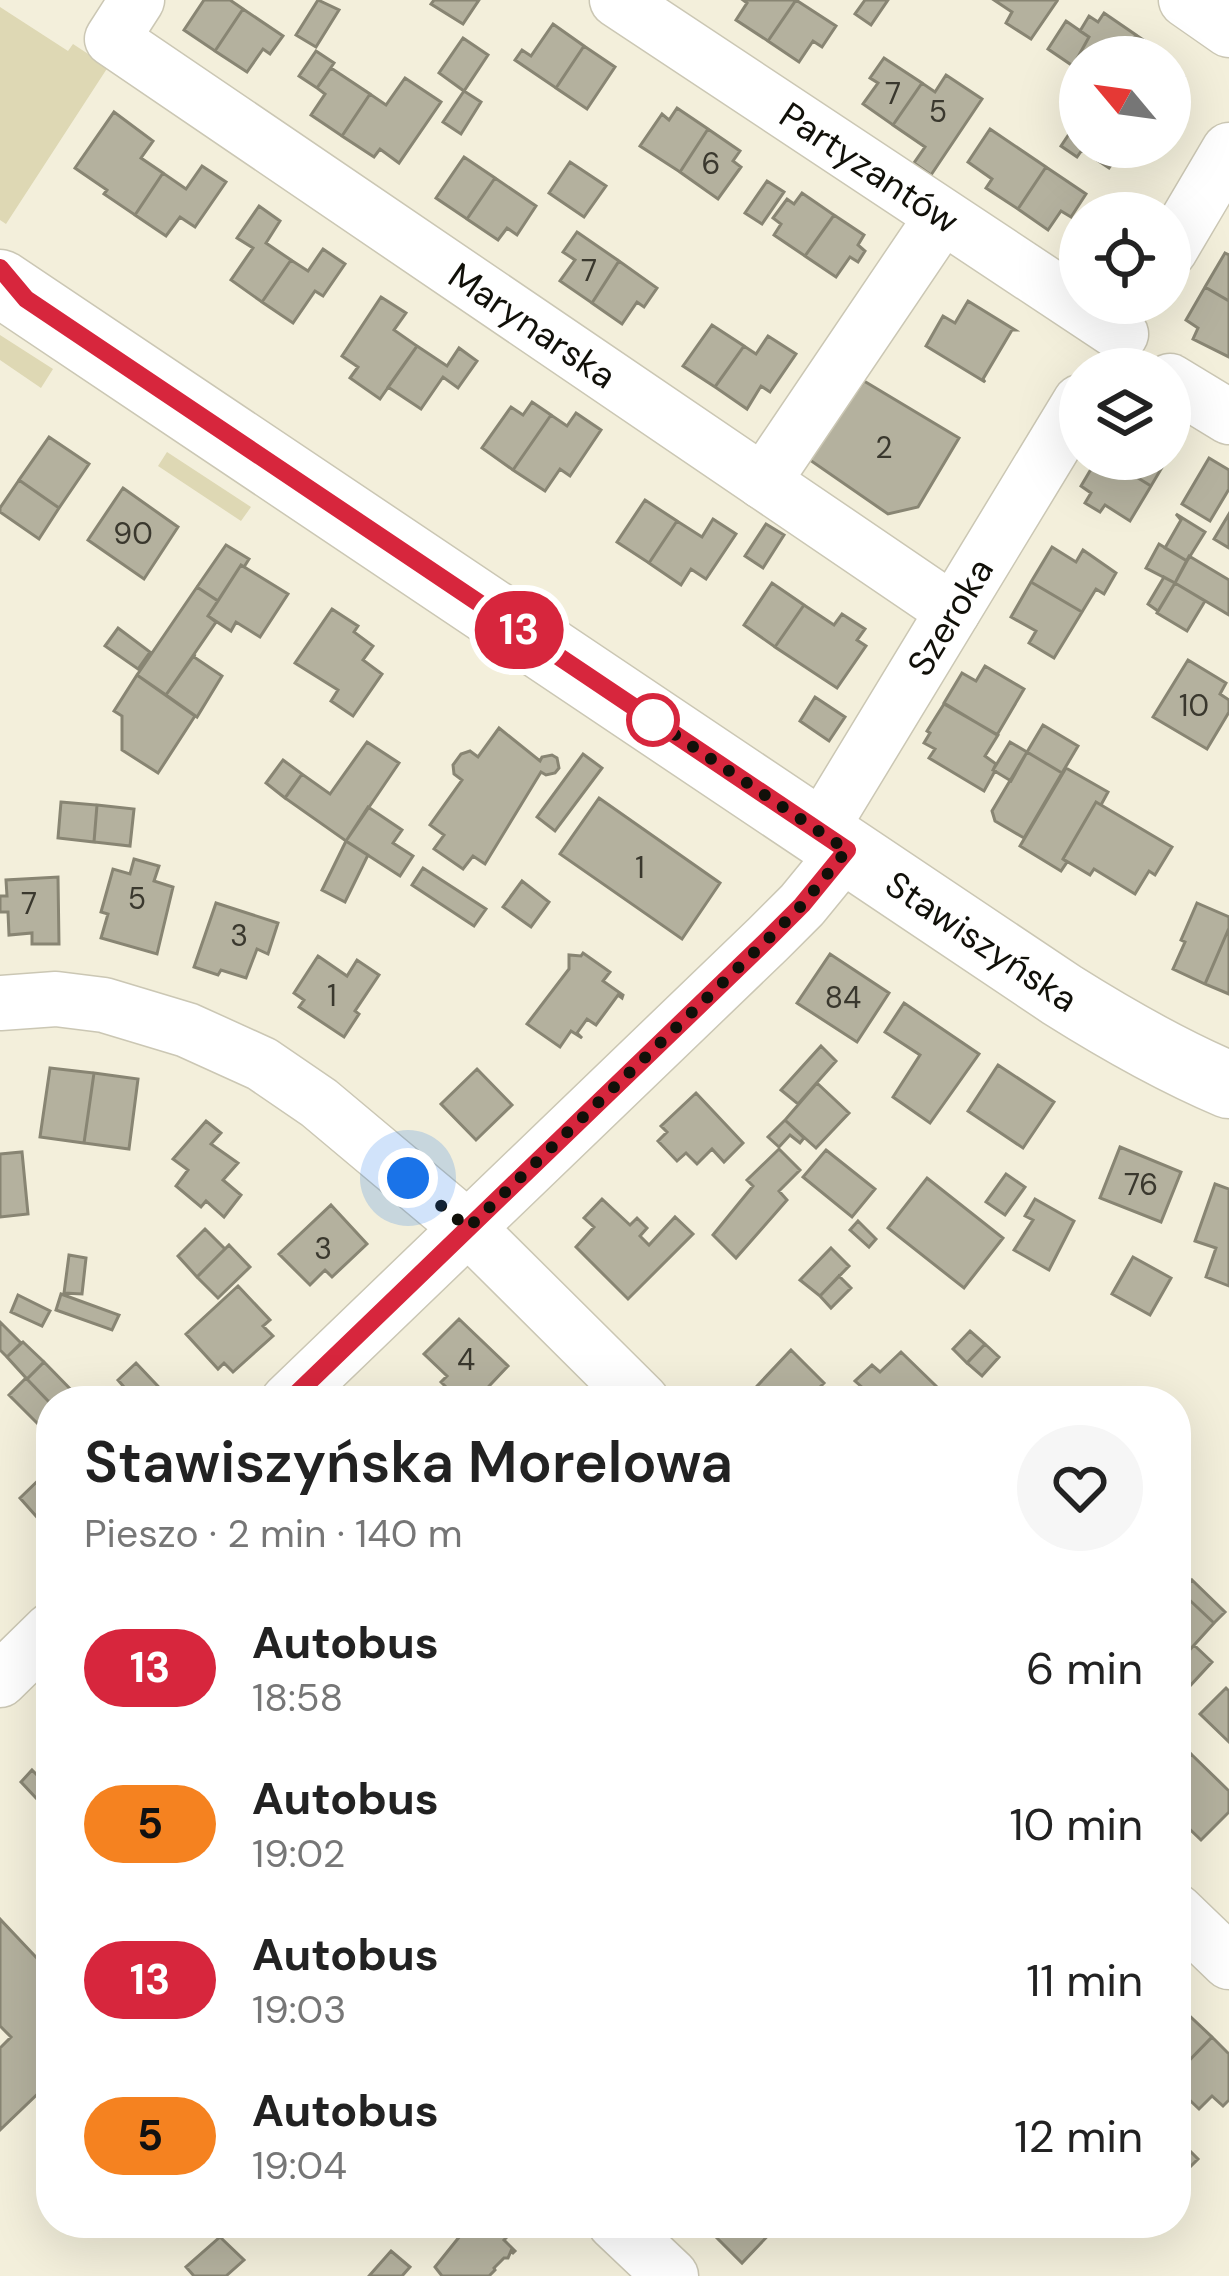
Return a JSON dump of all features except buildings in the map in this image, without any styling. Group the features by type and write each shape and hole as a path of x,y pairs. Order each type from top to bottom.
{"main road":[{"name":"Stawiszyńska","path":"9,283 1123,1034 1229,1085"}],"street":[{"name":"Partyzantów","path":"617,0 1125,344"},
{"path":"1186,0 1229,29"},
{"name":"Marynarska","path":"125,20 764,482 953,611"},
{"path":"1191,214 1229,150"},
{"path":"764,482 942,218"},
{"path":"1191,394 1229,417"},
{"name":"Szeroka","path":"304,1386 802,905 953,611 1059,437"},
{"path":"0,1003 56,999 104,1005 187,1030 262,1064 319,1103 468,1228 627,1386"},
{"path":"1191,1925 1229,1962"},
{"path":"631,2238 670,2276"}],"shaded area":[{"path":"0,7 68,51 73,44 108,67 6,224 0,220"},
{"path":"0,335 53,369 41,388 0,360"},
{"path":"167,452 251,507 241,521 158,466"}],"bus line":[{"name":"13","path":"0,268 26,299 847,850 768,939 305,1386"}],"route":[{"path":"408,1178 468,1228 768,939 847,850 653,720"}]}
